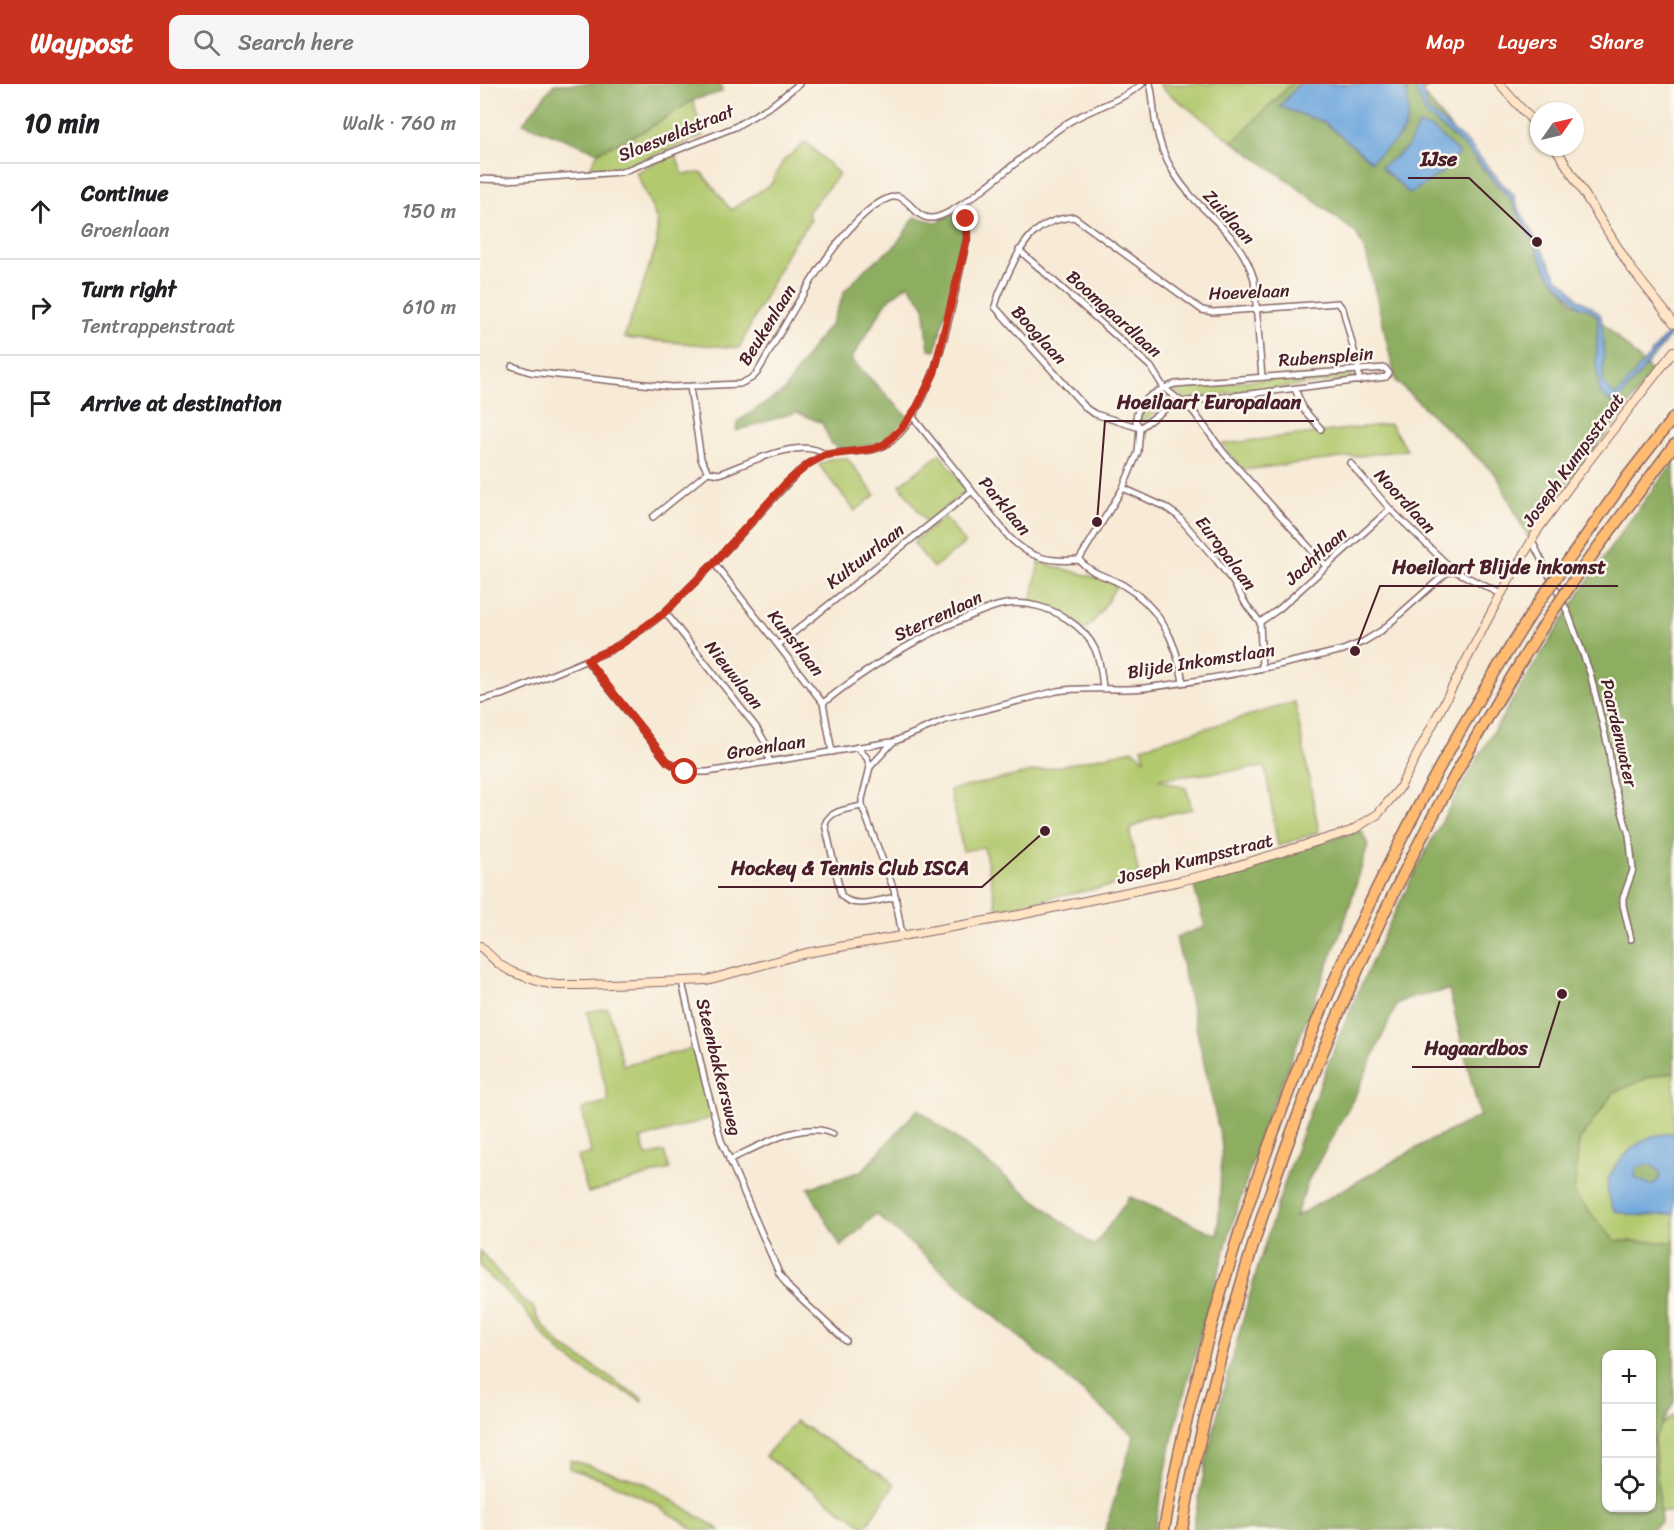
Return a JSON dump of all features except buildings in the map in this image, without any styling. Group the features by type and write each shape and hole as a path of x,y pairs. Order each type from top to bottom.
{"highway":[{"path":"1164,1530 1189,1411 1236,1240 1296,1071 1344,958 1421,801 1466,720 1541,599 1627,477 1674,417"},
{"path":"1182,1530 1206,1414 1253,1243 1313,1076 1350,986 1387,905 1480,729 1581,570 1674,445"}],"street":[{"name":"Sloesveldstraat","path":"480,179 506,180 622,172 735,127 772,105 799,84"},
{"path":"480,700 506,694 620,645 665,612 798,472 825,455 873,449 884,445 912,416 929,387 967,239 963,205 1032,148 1069,121 1122,97 1142,84"},
{"name":"Zuidlaan","path":"1150,84 1156,126 1168,163 1190,195 1226,230 1244,253 1254,279 1262,377"},
{"path":"1499,84 1530,118"},
{"path":"1561,156 1630,267 1674,323"},
{"name":"Beukenlaan","path":"512,366 530,372 672,387 740,384 757,373 822,262 852,227 883,201 892,197 902,197 921,216 931,218 944,215 963,205"},
{"name":"Hoevelaan","path":"1074,217 1202,310 1213,312 1338,303 1343,309 1359,370 1359,381"},
{"name":"Booglaan","path":"1074,217 1045,225 1024,241 995,307 1087,409 1095,414 1140,428"},
{"name":"Boomgaardlaan","path":"1019,250 1151,367 1164,388 1184,402 1224,453 1326,566"},
{"name":"Joseph Kumpsstraat","path":"480,946 506,969 525,978 556,985 707,980 794,955 1019,915 1180,881 1327,839 1363,825 1378,814 1399,789 1501,594 1532,541 1577,476 1674,351"},
{"name":"Rubensplein","path":"1385,368 1389,373 1386,377 1359,381 1184,402 1168,407 1140,428 1136,422 1138,410 1147,399 1164,388 1185,382 1262,377 1385,368"},
{"path":"690,387 701,459 708,472"},
{"path":"1295,389 1304,410 1321,429"},
{"name":"Parklaan","path":"912,416 1021,549 1043,559 1078,560"},
{"path":"1140,428 1138,452 1124,488 1078,560 1089,570 1122,584 1149,605 1173,642 1183,682"},
{"path":"653,517 708,472 719,474 796,448 812,448 820,450 825,455"},
{"name":"Noordlaan","path":"1350,463 1390,509 1453,570 1501,594"},
{"name":"Europalaan","path":"1124,488 1165,507 1184,522 1233,582 1247,606 1260,622"},
{"name":"Kultuurlaan","path":"778,645 972,491"},
{"name":"Jachtlaan","path":"1260,622 1279,609 1390,509"},
{"name":"Paardenwater","path":"1532,541 1568,613 1590,673 1609,751 1613,782 1629,835 1633,870 1623,898 1623,905 1631,939"},
{"name":"Kunstlaan","path":"714,563 823,704 832,752"},
{"name":"Blijde Inkomstlaan","path":"862,806 870,767 893,742 945,720 1074,688 1122,689 1183,682 1333,652 1363,642 1380,631 1420,595 1453,570"},
{"name":"Sterrenlaan","path":"823,704 874,665 912,642 937,629 991,608 1008,604 1049,609 1079,627 1097,651 1102,688"},
{"name":"Nieuwlaan","path":"665,612 762,735 769,761"},
{"path":"1260,622 1262,667"},
{"name":"Groenlaan","path":"587,660 667,761 675,768 685,772 695,773 893,742"},
{"path":"856,747 867,758 870,767"},
{"path":"896,897 856,904 846,901 841,895 825,824 827,817 832,813 862,806 896,897 902,935"},
{"name":"Steenbakkersweg","path":"682,982 721,1140 784,1282 846,1341"},
{"name":"Steenbakkersweg","path":"729,1160 773,1140 808,1128 824,1129 833,1134"}],"green space":[{"path":"554,84 721,84 722,92 693,100 646,130 598,152 523,123"},
{"path":"1159,84 1291,84 1233,142"},
{"path":"1291,84 1299,84 1281,107 1324,122 1371,161 1407,90 1404,84 1433,84 1422,92 1494,183 1510,198 1549,274 1573,303 1587,308 1595,315 1653,373 1527,536 1497,476 1396,381 1367,256 1356,233 1233,142","holes":["1407,148 1410,194 1381,167"]},
{"path":"693,100 703,136 619,169 588,172 598,152 646,130"},
{"path":"806,142 839,174 808,212 811,220 791,246 739,348 624,338 657,244 657,220 636,172 675,154 683,174 702,173 731,210 771,184 783,161"},
{"path":"961,210 964,236 936,350 929,349 924,305 908,284 888,300 851,359 908,417 880,443 843,450 831,443 822,423 796,412 736,431 737,422 785,390 815,343 831,324 845,291 866,268 895,246 915,217 937,222"},
{"path":"1351,373 1354,379 1187,399 1175,392 1178,386"},
{"path":"1165,393 1171,398 1171,402 1144,422 1140,419 1142,410 1148,402"},
{"path":"1390,424 1407,450 1243,470 1222,444"},
{"path":"940,454 967,490 926,522 900,485"},
{"path":"847,458 875,495 855,511 819,465 830,459"},
{"path":"1674,463 1674,1072 1649,1077 1613,1093 1579,1141 1574,1194 1615,1241 1674,1242 1674,1402 1656,1435 1656,1350 1602,1350 1602,1512 1656,1512 1656,1463 1661,1522 1651,1530 1193,1530 1218,1414 1253,1284 1291,1164 1335,1046 1386,931 1426,850 1520,688 1612,545","holes":["1449,990 1480,1116 1427,1142 1295,1217 1309,1179 1357,1092 1397,1004 1406,999"]},
{"path":"945,517 965,543 933,568 913,542"},
{"path":"1039,562 1104,580 1116,586 1101,612 1085,630 1061,611 1031,602"},
{"path":"1295,702 1319,832 1278,846 1265,767 1158,779 1186,788 1192,809 1154,817 1131,828 1130,834 1140,880 997,909 984,847 963,851 950,790 1133,750 1145,759 1142,747"},
{"path":"1361,830 1368,845 1344,924 1261,1135 1231,1228 1172,1440 1154,1530 1105,1530 1134,1436 876,1214 841,1247 808,1188 862,1171 918,1109 1094,1246 1130,1197 1218,1235 1222,1144 1176,937 1205,927 1193,883"},
{"path":"608,1008 623,1065 695,1048 714,1117 641,1139 646,1156 664,1152 670,1169 588,1193 577,1157 591,1153 582,1109 609,1101 587,1012"},
{"path":"1674,1072 1674,1133 1651,1138 1634,1148 1620,1162 1608,1182 1644,1216 1674,1214 1674,1242 1615,1241 1574,1194 1579,1141 1613,1093 1649,1077"},
{"path":"1650,1164 1660,1172 1659,1181 1651,1186 1635,1178 1636,1168"},
{"path":"480,1251 521,1299 533,1307 538,1319 559,1344 643,1398 642,1401 592,1375 560,1352 521,1306 486,1273 480,1265"},
{"path":"1674,1415 1674,1512 1660,1512 1656,1434 1660,1426"},
{"path":"796,1421 895,1484 865,1527 765,1456"},
{"path":"570,1460 643,1482 720,1530 695,1530 650,1501 602,1479 570,1469"}],"water":[{"path":"1299,84 1404,84 1408,103 1406,124 1399,137 1371,161 1324,122 1280,107"},
{"path":"1413,84 1420,84 1428,110 1469,144 1514,195 1517,205 1557,277 1579,300 1601,315 1604,349 1603,383 1616,396 1668,333 1670,336 1622,396 1620,401 1625,405 1622,410 1600,393 1596,363 1598,317 1587,308 1580,307 1549,274 1512,201 1467,149 1426,114"},
{"path":"1419,125 1433,129 1459,153 1447,169 1410,194 1381,167 1407,148"},
{"path":"1674,1133 1674,1214 1636,1215 1614,1210 1609,1196 1608,1182 1614,1168 1631,1150 1650,1137","holes":["1650,1164 1660,1172 1659,1180 1651,1185 1635,1178 1636,1168"]}],"place":[{"name":"IJse","path":"1537,242"},
{"name":"Hoeilaart Europalaan","path":"1097,522"},
{"name":"Hoeilaart Blijde inkomst","path":"1355,651"},
{"name":"Hockey & Tennis Club ISCA","path":"1045,831"},
{"name":"Hagaardbos","path":"1562,994"}],"route":[{"path":"685,772 675,768 667,761 587,660 620,645 665,612 714,563 787,482 810,463 825,455 873,449 892,440 912,416 929,387 934,373 967,239 966,219"}]}
